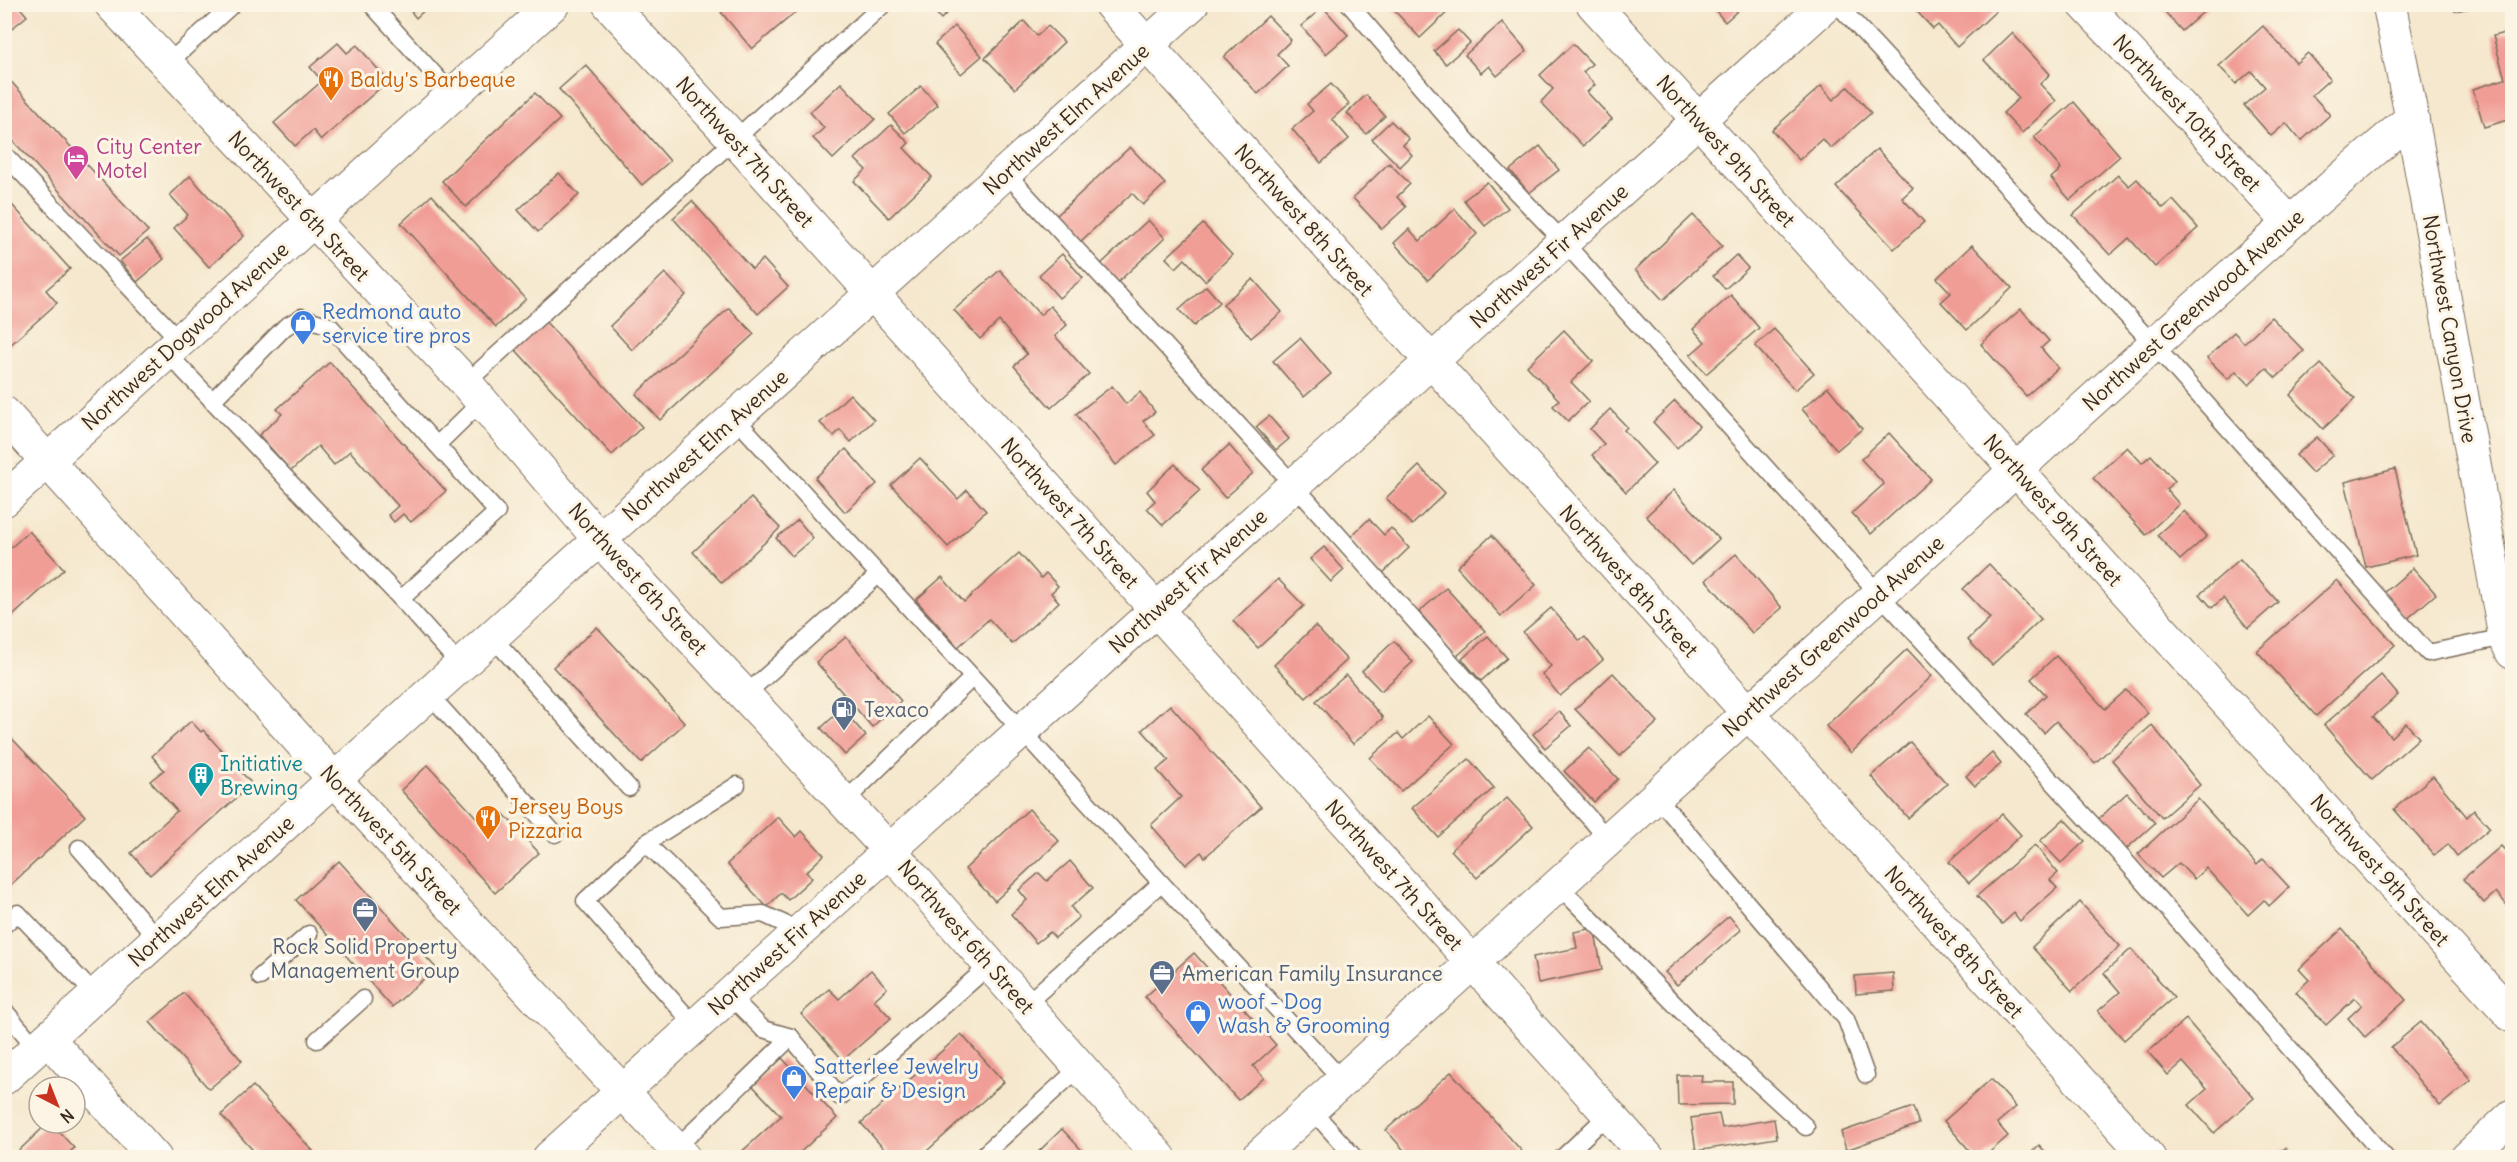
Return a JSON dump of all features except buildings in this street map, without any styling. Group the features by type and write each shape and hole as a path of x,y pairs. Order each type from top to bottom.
{"street":[{"name":"Northwest 6th Street","path":"111,4 312,222 474,392 600,540 889,850 1160,1158"},
{"name":"Northwest Dogwood Avenue","path":"4,500 553,4"},
{"name":"Northwest 7th Street","path":"609,4 735,140 1609,1114 1642,1155"},
{"name":"Northwest 8th Street","path":"1110,4 2149,1158"},
{"name":"Northwest Elm Avenue","path":"4,1078 1192,4"},
{"name":"Northwest 9th Street","path":"1593,4 2512,1016"},
{"name":"Northwest Fir Avenue","path":"549,1158 1827,4"},
{"name":"Northwest 10th Street","path":"2084,4 2289,222"},
{"name":"Northwest Canyon Drive","path":"2389,4 2509,645"},
{"name":"Northwest Greenwood Avenue","path":"1257,1158 2153,344 2289,222 2412,118"},
{"name":"Northwest 5th Street","path":"4,413 335,780 680,1153"},
{"path":"43,1044 155,1158"},
{"path":"2467,1158 2512,1116"}],"lane":[{"path":"166,65 232,4"},
{"path":"371,4 453,95"},
{"path":"437,445 474,392 735,140 884,4"},
{"path":"1349,4 1470,144 1564,242 1879,594 2114,848 2386,1158"},
{"path":"1837,4 2153,344 2428,653 2509,645"},
{"path":"4,154 173,347 212,401 401,599 461,666"},
{"path":"1006,173 1294,485 1608,839"},
{"path":"212,401 285,327 302,317 330,326 497,512 401,599"},
{"path":"735,418 1342,1080"},
{"path":"745,695 878,575"},
{"path":"492,637 630,788"},
{"path":"844,802 972,678"},
{"path":"429,694 555,834"},
{"path":"695,1026 585,901 646,843 737,785"},
{"path":"1656,796 1846,1019 1866,1075"},
{"path":"646,843 721,917 764,914 800,931"},
{"path":"79,848 158,939"},
{"path":"1025,1005 1161,883"},
{"path":"1559,886 1698,1028 1806,1127"},
{"path":"4,925 18,913 96,996"},
{"path":"260,977 309,934"},
{"path":"729,995 763,1029 791,1037 840,1097 990,965"},
{"path":"317,1040 363,999"},
{"path":"4,1010 43,1044"},
{"path":"680,1153 791,1037"},
{"path":"980,1158 1080,1067"},
{"path":"1311,1108 1355,1158"},
{"path":"1562,1158 1609,1114"}],"place":[{"name":"Baldy's Barbeque","path":"331,102"},
{"name":"City Center Motel","path":"76,181"},
{"name":"Redmond auto service tire pros","path":"303,346"},
{"name":"Texaco","path":"844,732"},
{"name":"Initiative Brewing","path":"201,798"},
{"name":"Jersey Boys Pizzaria","path":"488,841"},
{"name":"Rock Solid Property Management Group","path":"365,933"},
{"name":"American Family Insurance","path":"1162,996"},
{"name":"woof - Dog Wash & Grooming","path":"1198,1036"},
{"name":"Satterlee Jewelry Repair & Design","path":"794,1101"}]}
